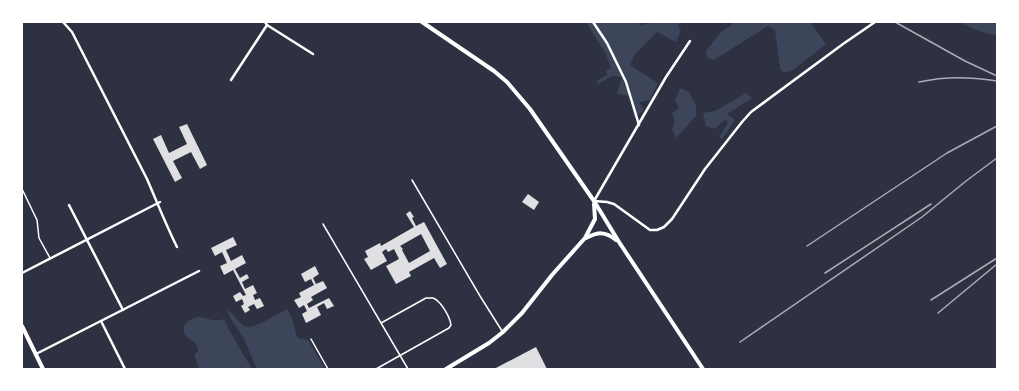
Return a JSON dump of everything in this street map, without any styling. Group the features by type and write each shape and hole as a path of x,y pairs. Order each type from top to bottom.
{"main road":[{"path":"422,22 494,71 530,109 594,201 619,242 703,369"},
{"path":"446,369 474,353 503,332 522,314 552,275 585,238 595,219 594,201"},
{"path":"585,238 600,232 609,234 619,242"},
{"path":"22,326 43,369"}],"street":[{"path":"64,22 72,32 159,203 164,223 177,248"},
{"path":"593,22 606,43 626,82 639,125"},
{"path":"690,40 666,77 594,201 614,204 650,230 657,230 664,227 672,219 705,169 751,112 875,22"},
{"path":"231,80 266,24 313,54"},
{"path":"22,273 159,203"},
{"path":"69,205 123,310"},
{"path":"36,354 199,271"},
{"path":"101,321 125,369"}],"lane":[{"path":"412,180 480,296 503,332"},
{"path":"22,190 37,220 39,238 50,258"},
{"path":"323,224 408,369"},
{"path":"376,369 449,328 451,321 439,303 433,298 426,298 381,323"},
{"path":"311,339 328,369"}],"shaded area":[{"path":"586,22 639,22 641,25 654,22 681,22 678,26 681,30 676,42 657,32 635,54 630,65 658,83 650,100 639,102 644,110 634,118 631,96 617,94 622,77 612,76 598,84 596,81 607,75 606,70 611,68 606,54"},
{"path":"735,22 810,22 826,44 793,70 784,73 780,69 775,30 768,26 714,60 707,58 706,51 721,32"},
{"path":"959,22 997,22 997,36 981,32"},
{"path":"680,88 689,92 696,106 696,116 676,138 672,129 675,121 672,113 679,108 675,100"},
{"path":"746,93 752,98 727,114 735,120 722,139 719,138 728,123 725,119 715,129 706,126 703,113 715,111"},
{"path":"226,308 244,326 248,327 266,321 287,309 291,316 298,338 308,340 325,369 257,369 243,337 232,321"},
{"path":"197,317 212,320 224,319 252,369 198,369 199,367 195,358 195,354 198,351 197,348 195,343 184,333 184,327 186,324"}],"building":[{"path":"187,124 207,165 200,169 191,152 173,161 182,178 175,182 153,139 161,135 169,153 187,144 179,127"},
{"path":"528,194 539,202 534,210 522,202"},
{"path":"410,211 414,217 412,218 416,226 424,222 447,264 440,268 434,258 409,272 411,276 396,284 386,266 399,259 394,249 388,252 386,249 382,252 387,261 371,270 364,259 368,257 365,251 380,243 381,246 414,227 406,214","holes":["421,234 430,251 409,263 402,250 403,249 400,246"]},
{"path":"233,237 237,245 226,250 231,261 242,255 246,263 235,269 240,278 247,274 249,278 242,282 245,289 253,285 257,293 253,295 255,300 260,298 264,306 257,309 254,304 248,307 250,310 245,313 241,306 244,304 242,299 236,302 233,296 240,292 243,296 246,295 233,270 224,275 220,266 227,263 222,252 215,256 211,248"},
{"path":"315,266 319,274 313,278 316,284 323,281 327,288 311,297 313,300 307,304 309,308 329,298 334,306 327,309 324,303 317,307 321,315 306,323 302,314 307,311 304,305 299,308 294,300 301,297 299,293 314,285 311,279 305,282 301,274"},
{"path":"536,347 547,369 494,369"}],"railway":[{"path":"895,22 965,61 997,76"},
{"path":"919,82 958,78 997,81"},
{"path":"807,246 947,153 997,126"},
{"path":"740,342 922,217 997,158"},
{"path":"825,273 931,204"},
{"path":"931,300 997,258"},
{"path":"938,313 997,264"}]}
